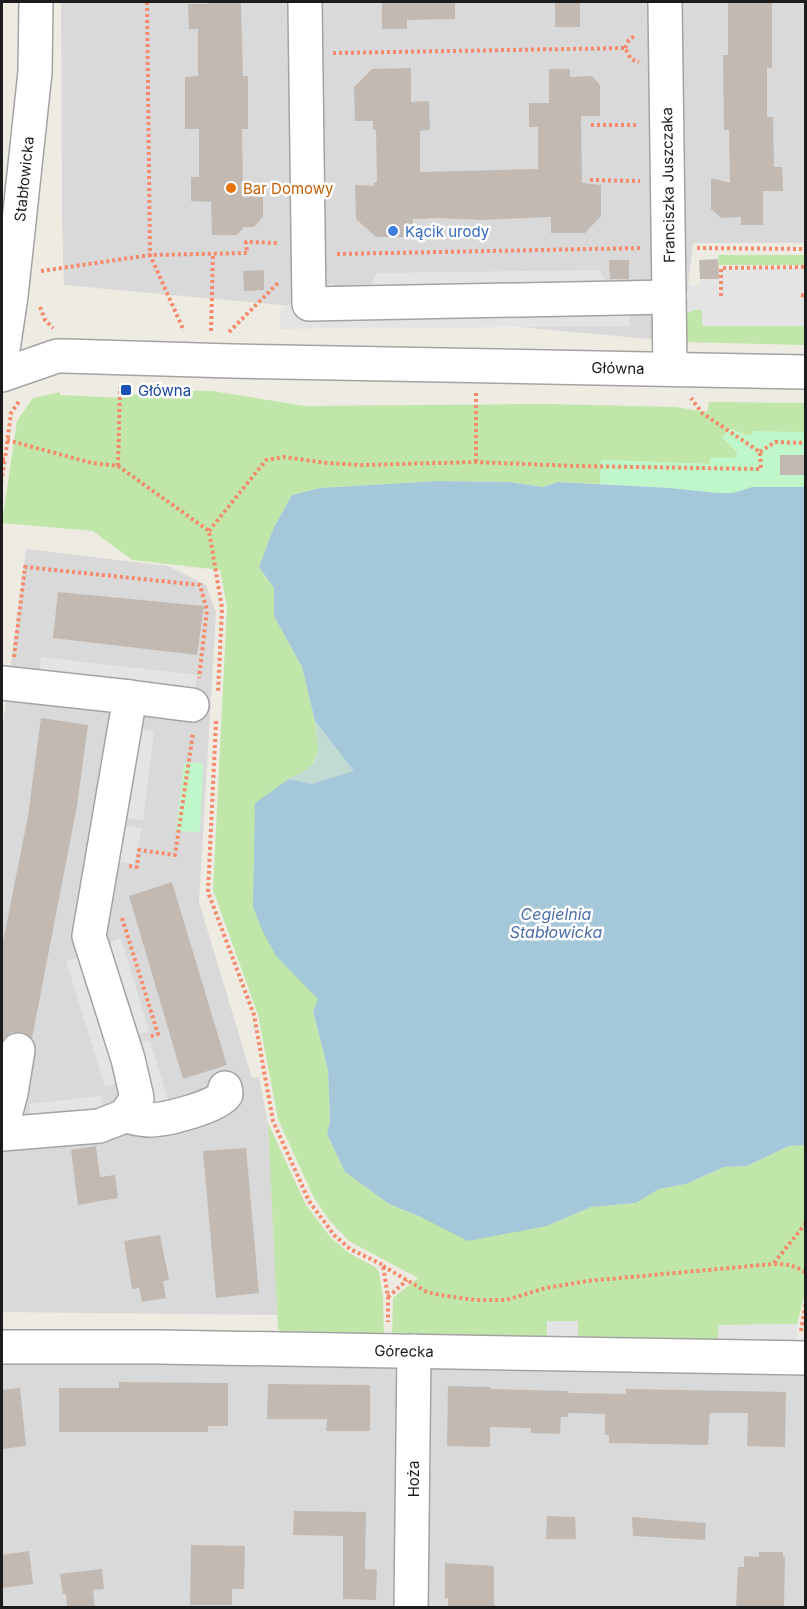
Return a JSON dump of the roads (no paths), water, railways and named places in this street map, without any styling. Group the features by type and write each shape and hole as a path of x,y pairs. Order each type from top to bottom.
{"street":[{"name":"Stabłowicka","path":"2,356 35,72 36,2"},
{"path":"305,2 309,304 669,297"},
{"name":"Franciszka Juszczaka","path":"665,2 669,297 680,379"},
{"name":"Główna","path":"2,375 57,356 680,379 806,372"},
{"path":"2,683 209,706"},
{"path":"125,1116 137,1098 128,1059 89,936 130,697"},
{"path":"2,1127 18,1050"},
{"path":"2,1134 99,1126 125,1116 148,1120 188,1112 222,1099 226,1094 225,1088"},
{"name":"Górecka","path":"2,1347 806,1358"},
{"name":"Hoża","path":"401,1351 411,1608"}],"water":[{"name":"Cegielnia Stabłowicka","path":"437,481 509,482 543,487 558,482 717,493 733,493 752,487 806,487 805,1145 789,1146 747,1166 724,1167 686,1184 659,1189 636,1203 591,1207 547,1226 468,1241 389,1204 345,1172 327,1134 330,1121 328,1070 313,1011 318,999 276,956 253,907 255,803 289,779 312,784 354,771 315,721 302,667 274,616 274,588 259,567 274,527 292,495 320,488"}],"place":[{"name":"Bar Domowy","path":"231,188"},
{"name":"Kącik urody","path":"393,231"},
{"name":"Główna","path":"126,390"}]}
